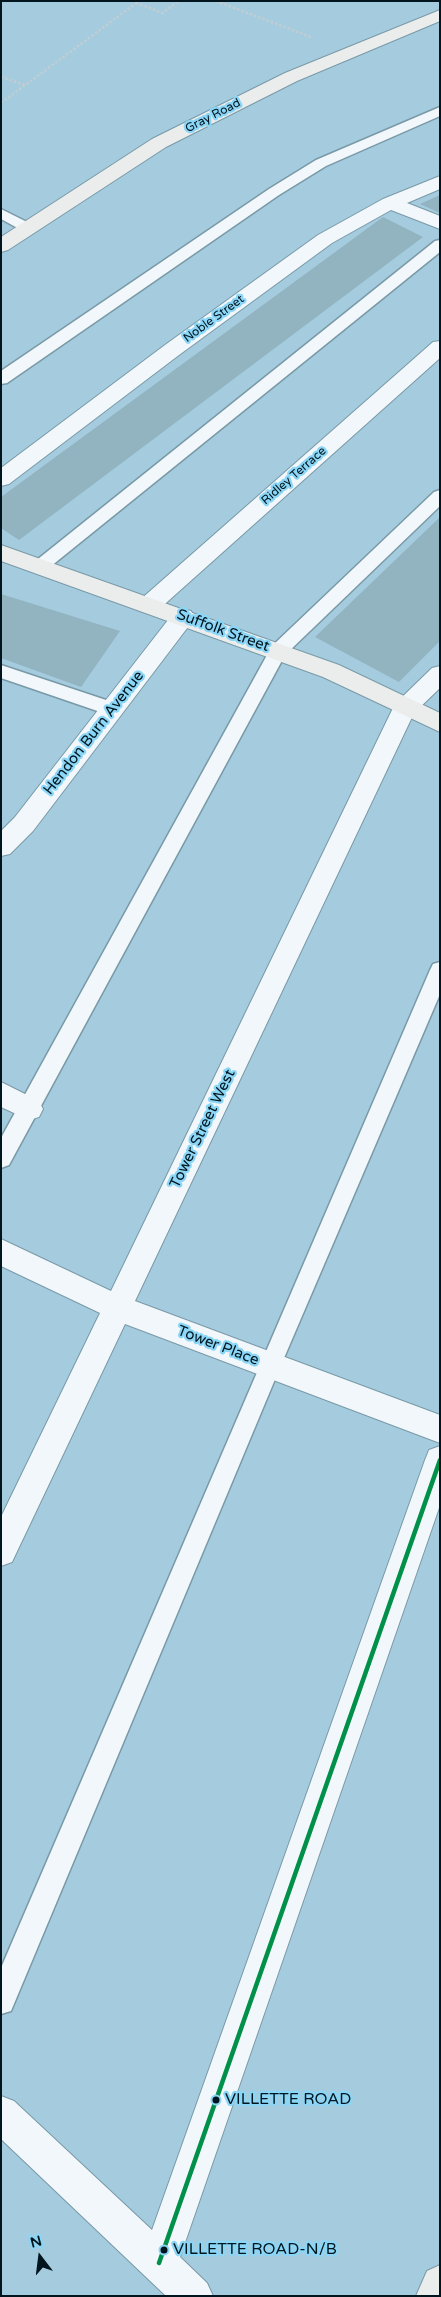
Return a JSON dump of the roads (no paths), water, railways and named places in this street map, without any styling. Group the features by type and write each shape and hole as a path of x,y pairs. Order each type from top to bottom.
{"street":[{"name":"Gray Road","path":"1,246 159,143 292,77 440,15"},
{"name":"Noble Street","path":"1,479 172,350 325,239 390,203 440,182"},
{"path":"390,203 440,223"},
{"name":"Ridley Terrace","path":"148,605 440,347"},
{"name":"Suffolk Street","path":"1,553 331,671 405,708 440,723"},
{"name":"Hendon Burn Avenue","path":"1,847 24,824 183,617"},
{"path":"405,708 440,674"},
{"name":"Tower Street West","path":"1,1551 405,708"},
{"path":"1,1092 29,1110"},
{"name":"Tower Place","path":"1,1252 118,1308 440,1429"},
{"path":"159,2263 440,1460"},
{"path":"1,2114 194,2296"},
{"path":"435,2296 440,2284"}],"lane":[{"path":"1,379 274,192 322,163 440,111"},
{"path":"1,213 28,228"},
{"path":"39,567 440,244"},
{"path":"1,1159 278,651 440,496"},
{"path":"1,671 112,709"},
{"path":"1,2001 270,1365 440,970"}],"place":[{"name":"VILLETTE ROAD","path":"216,2100"},
{"name":"VILLETTE ROAD-N/B","path":"164,2250"}]}
